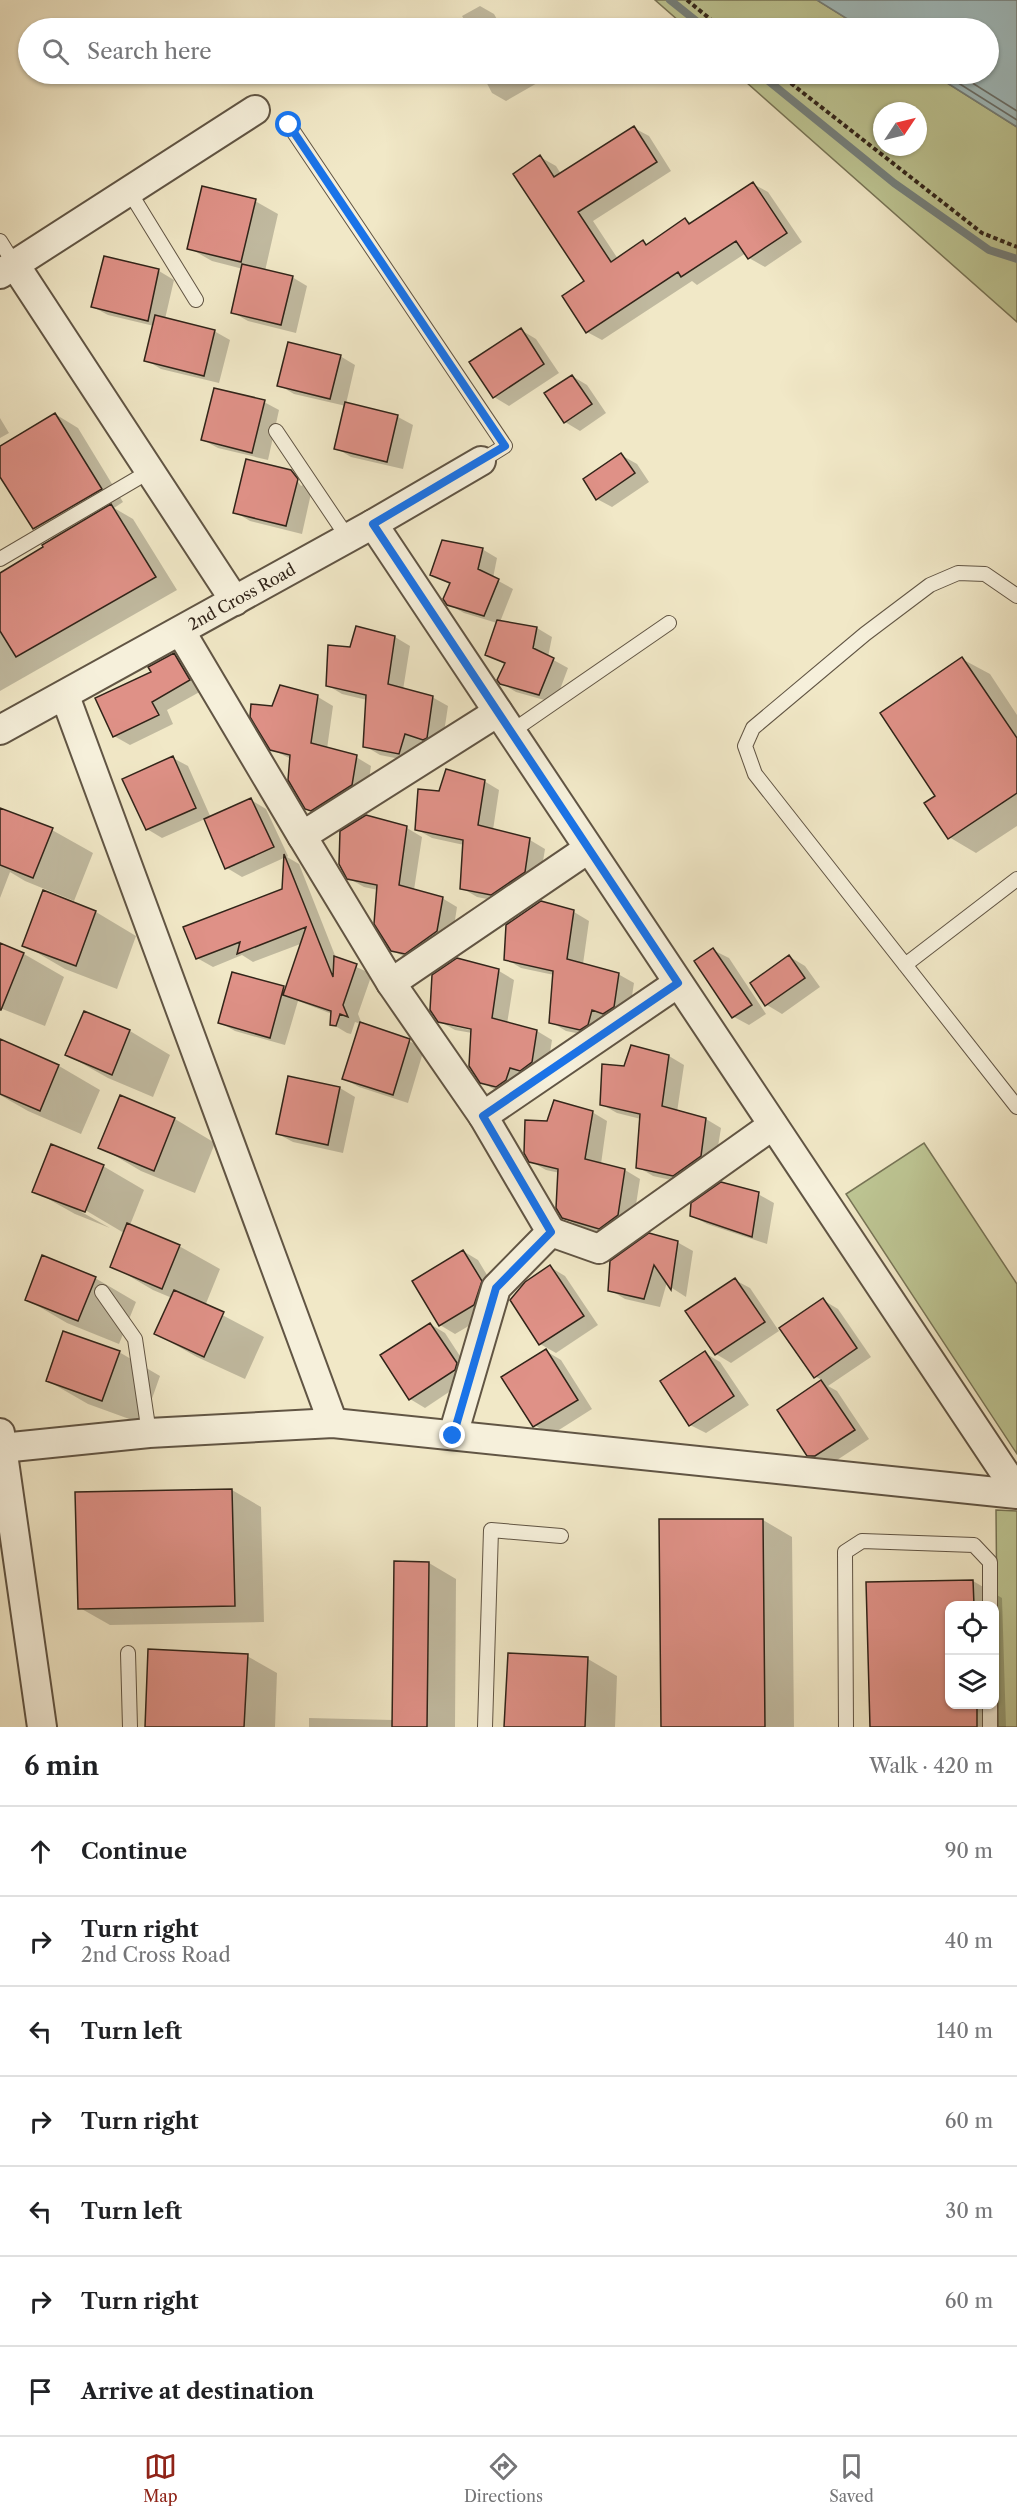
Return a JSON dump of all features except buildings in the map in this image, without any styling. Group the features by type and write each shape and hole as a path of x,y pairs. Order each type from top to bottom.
{"street":[{"path":"235,601 150,471 5,260 129,191 255,110"},
{"name":"2nd Cross Road","path":"0,730 181,632 481,461"},
{"path":"373,524 1017,1493"},
{"path":"181,632 391,983 483,1116 551,1232 599,1249 773,1125"},
{"path":"65,696 333,1423"},
{"path":"302,836 505,722"},
{"path":"391,983 588,849"},
{"path":"483,1116 678,983"},
{"path":"453,1436 496,1288 551,1232"},
{"path":"42,1727 8,1540 1,1440 333,1423 1017,1493"}],"lane":[{"path":"289,125 505,446 481,461"},
{"path":"129,191 196,300"},
{"path":"276,431 348,538"},
{"path":"0,559 150,471"},
{"path":"1017,596 985,574 958,573 930,585 865,634 753,728 745,746 755,774 1017,1107"},
{"path":"505,722 669,623"},
{"path":"905,965 1017,879"},
{"path":"102,1292 135,1339 148,1433"},
{"path":"485,1727 491,1530 561,1536"},
{"path":"846,1727 845,1552 862,1541 974,1545 990,1562 990,1601"},
{"path":"128,1653 130,1727"},
{"path":"990,1709 990,1727"}],"path":[{"path":"687,0 709,18"},
{"path":"791,84 982,233 1017,247"}],"green space":[{"path":"655,0 817,0 846,18 676,18"},
{"path":"748,84 949,84 1017,127 1017,322"},
{"path":"924,1143 1017,1284 1017,1454 846,1194"},
{"path":"996,1510 1017,1511 1017,1727 998,1727 999,1601 997,1601"}],"water":[{"path":"817,0 1017,0 1017,127 949,84 999,84 999,18 846,18"}],"waterway":[{"path":"670,0 692,18"},
{"path":"772,84 894,183 989,250 1017,259"}],"route":[{"path":"289,125 505,446 373,524 678,983 483,1116 551,1232 496,1288 453,1436"}]}
